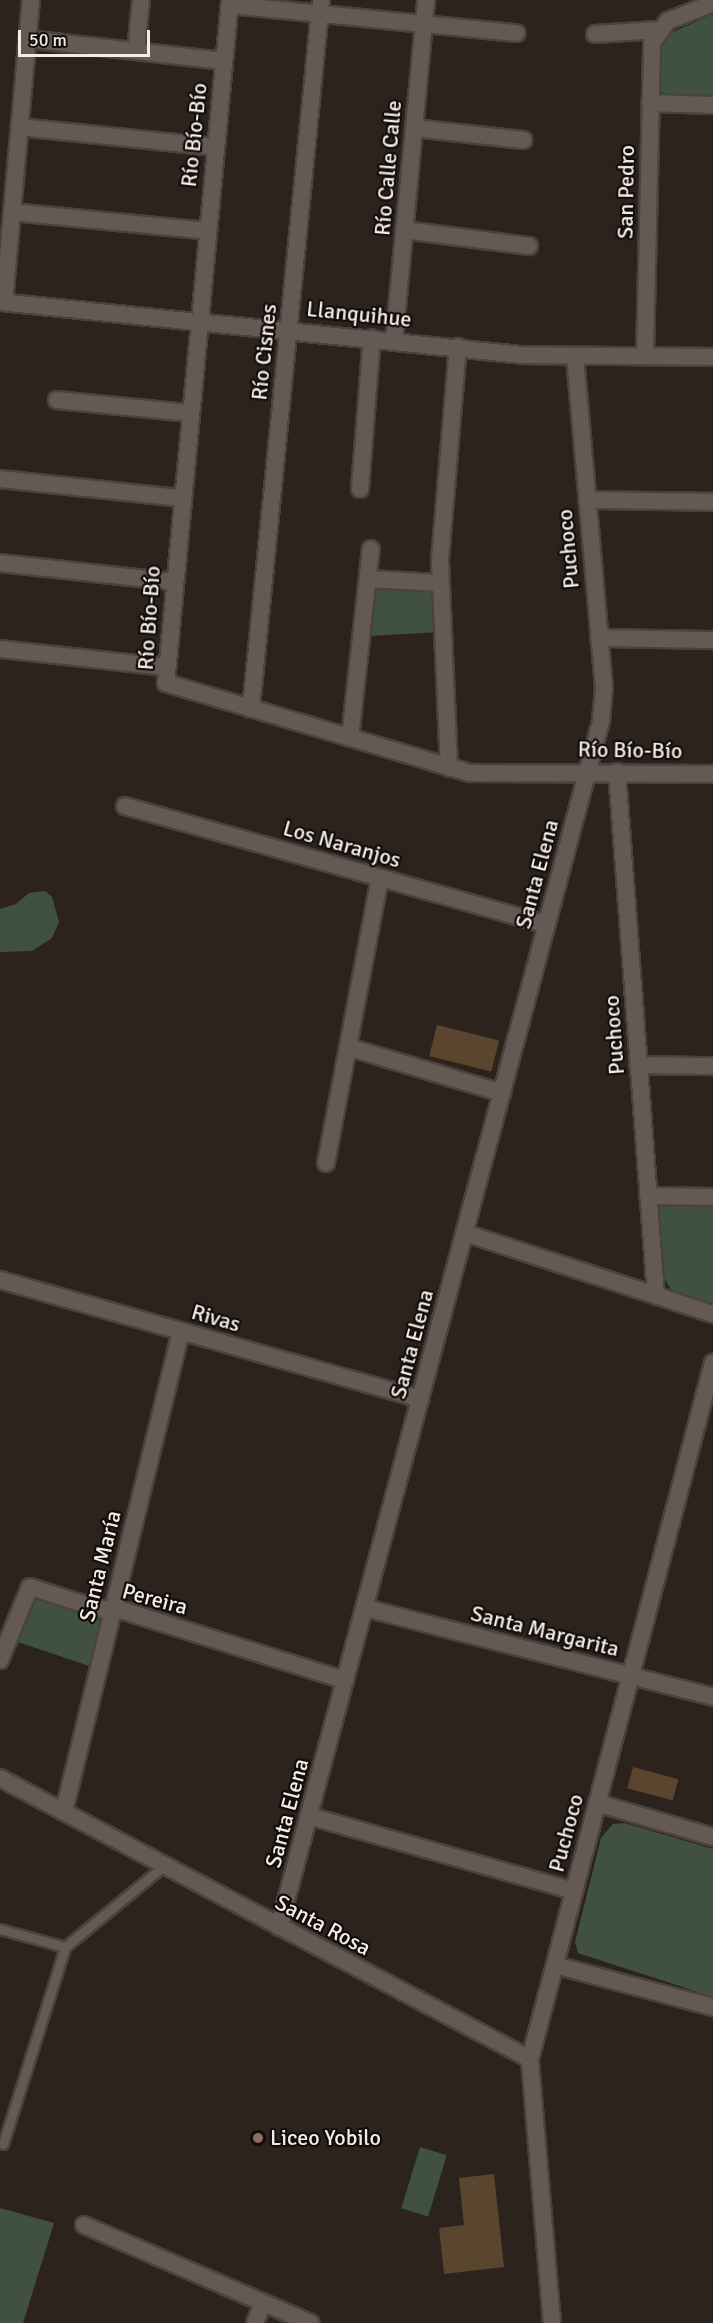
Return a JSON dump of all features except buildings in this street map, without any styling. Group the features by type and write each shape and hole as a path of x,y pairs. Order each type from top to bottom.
{"street":[{"path":"2,302 31,0"},
{"path":"136,51 141,0"},
{"name":"Río Calle Calle","path":"394,340 426,0"},
{"path":"230,2 320,7 424,24 516,33"},
{"name":"Río Bío-Bío","path":"230,2 165,679 170,685 449,768 483,774 588,771 713,774"},
{"path":"595,34 658,30 674,17 713,3"},
{"name":"Río Cisnes","path":"251,709 320,7"},
{"name":"San Pedro","path":"645,356 652,48 658,30"},
{"path":"27,39 224,61"},
{"path":"650,103 713,105"},
{"path":"20,127 216,147"},
{"path":"414,128 523,140"},
{"path":"12,212 208,231"},
{"path":"404,230 529,246"},
{"name":"Llanquihue","path":"2,302 198,323 288,329 574,357 713,357"},
{"path":"360,489 372,338"},
{"path":"449,768 439,583 458,346"},
{"name":"Puchoco","path":"574,357 604,705 588,771"},
{"path":"57,400 190,413"},
{"path":"0,479 182,498"},
{"path":"586,500 713,502"},
{"path":"350,738 371,549"},
{"path":"0,563 174,582"},
{"path":"368,579 439,583"},
{"path":"599,638 713,640"},
{"path":"0,649 166,667"},
{"name":"Santa Elena","path":"279,1927 588,771"},
{"name":"Puchoco","path":"617,772 656,1296"},
{"name":"Los Naranjos","path":"125,806 547,925"},
{"path":"326,1163 380,878"},
{"path":"348,1047 502,1093"},
{"path":"639,1065 713,1066"},
{"path":"648,1196 713,1197"},
{"path":"465,1233 713,1314"},
{"name":"Rivas","path":"0,1280 421,1399"},
{"name":"Santa María","path":"64,1811 180,1331"},
{"name":"Puchoco","path":"552,2323 530,2059 713,1363"},
{"name":"Pereira","path":"0,1660 30,1587 345,1680"},
{"name":"Santa Margarita","path":"365,1608 713,1697"},
{"name":"Santa Rosa","path":"0,1778 530,2059"},
{"path":"597,1803 713,1837"},
{"path":"309,1816 574,1891"},
{"path":"555,1965 713,2007"},
{"path":"84,2225 311,2323"},
{"path":"255,2323 263,2302"}],"lane":[{"path":"3,2145 65,1947 165,1865"},
{"path":"0,1929 65,1947"}],"green space":[{"path":"713,14 713,99 669,99 659,89 658,52 662,37"},
{"path":"380,584 435,590 439,632 370,636 371,588"},
{"path":"45,891 52,897 59,922 52,938 32,951 0,952 0,909 16,904 29,893"},
{"path":"658,1203 713,1206 713,1304 672,1291 665,1280"},
{"path":"40,1598 97,1616 100,1622 89,1666 18,1642 32,1599"},
{"path":"625,1823 713,1849 713,1997 578,1953 575,1942 601,1838 613,1824"},
{"path":"420,2147 447,2155 428,2216 401,2208"},
{"path":"0,2208 54,2223 23,2323 0,2323"}],"place":[{"name":"Liceo Yobilo","path":"258,2138"}]}
